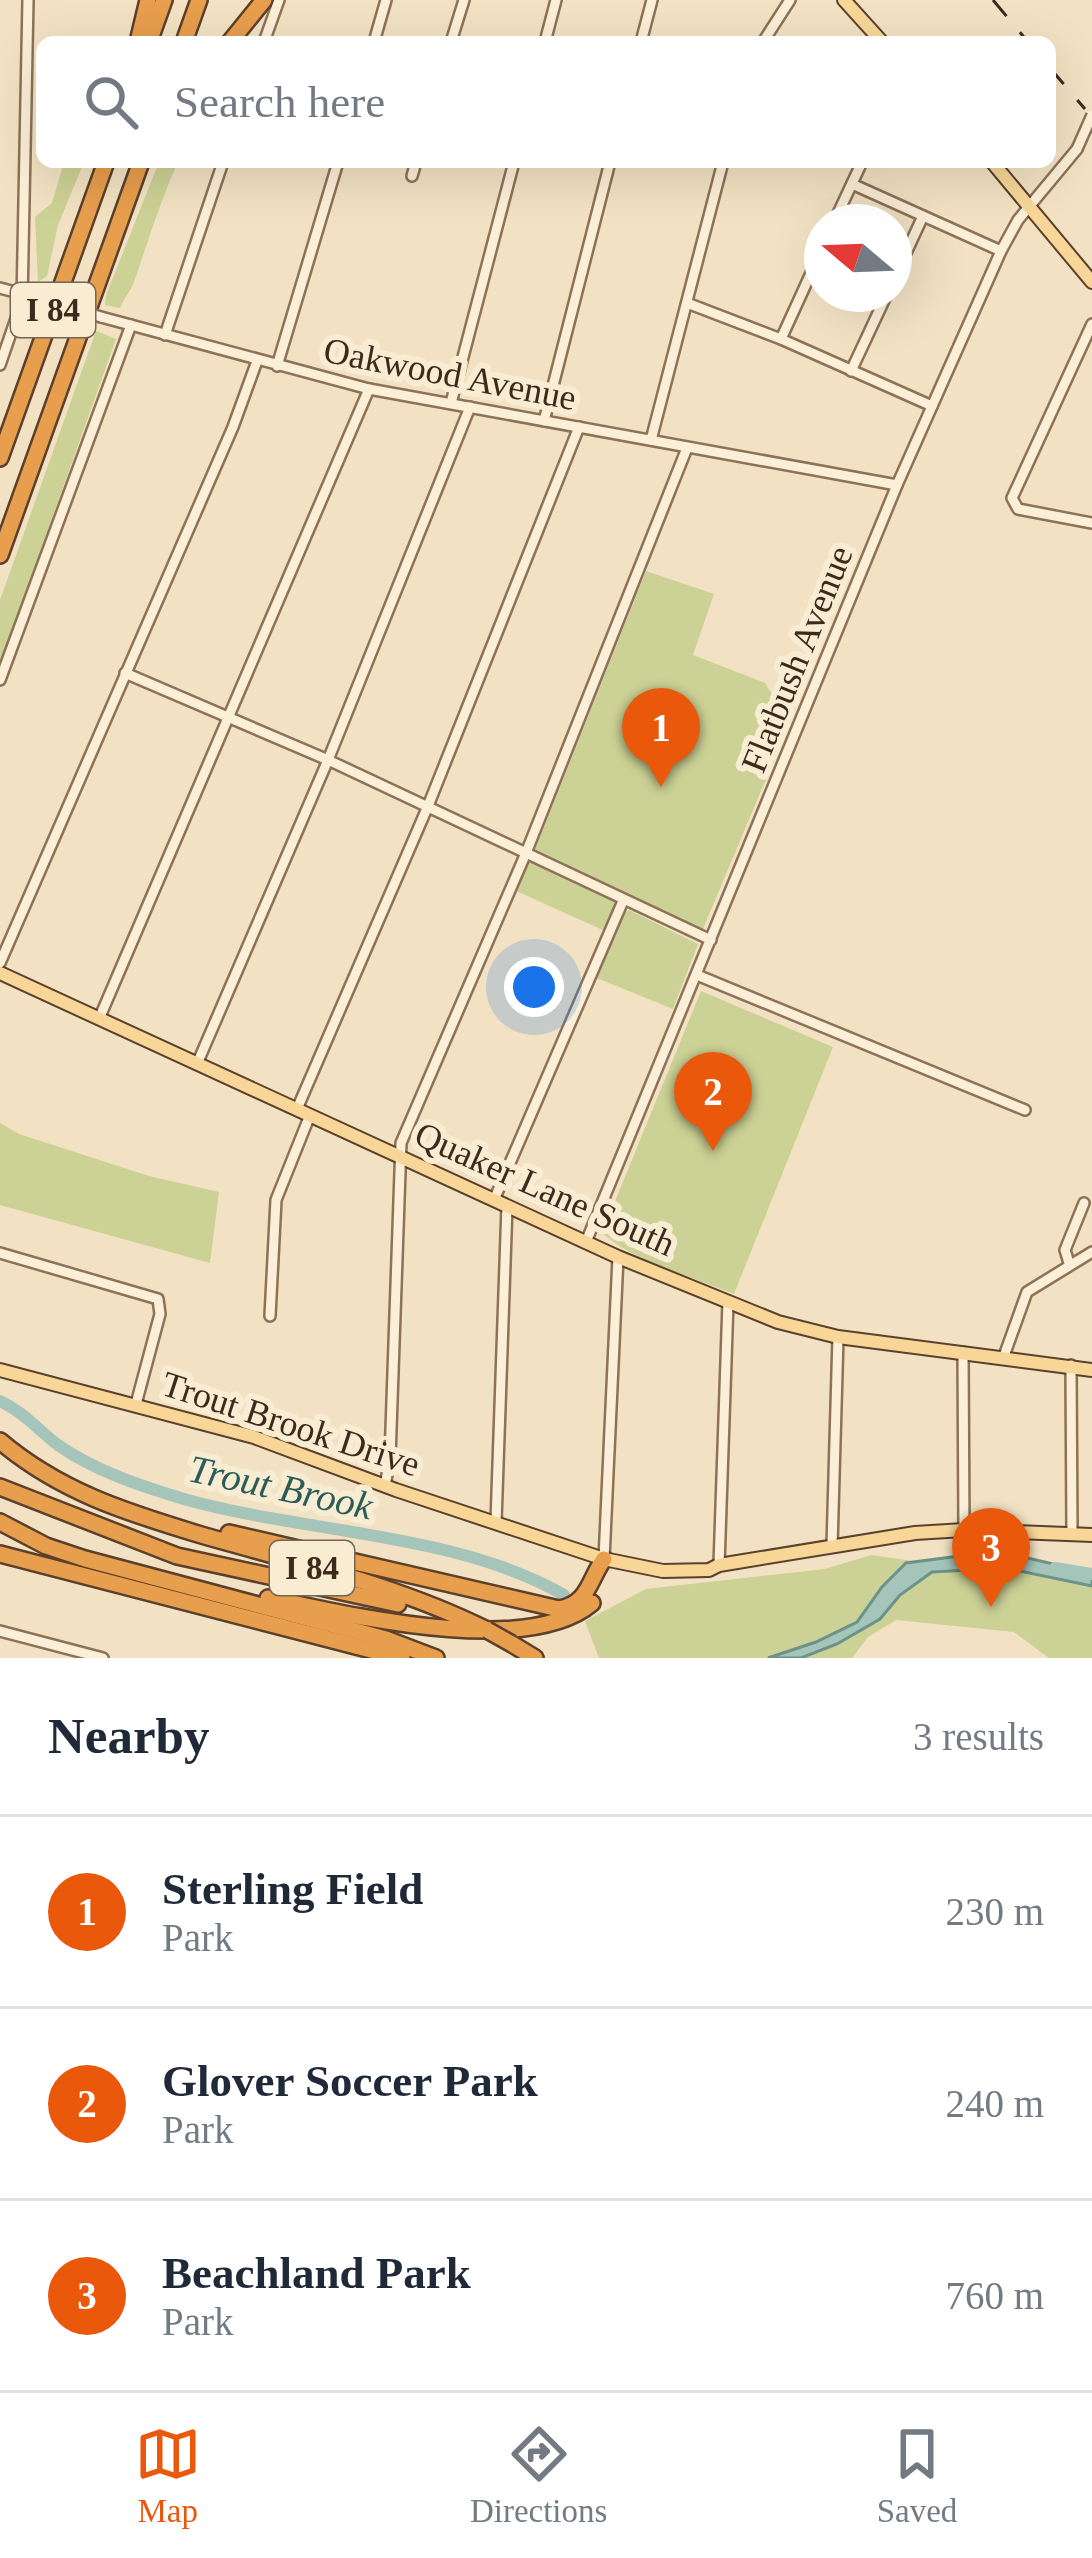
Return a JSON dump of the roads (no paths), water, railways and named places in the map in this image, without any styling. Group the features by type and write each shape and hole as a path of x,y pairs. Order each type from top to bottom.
{"highway":[{"path":"139,36 148,0"},
{"path":"151,36 164,0"},
{"path":"186,36 199,0"},
{"path":"235,36 264,0"},
{"name":"I 84","path":"0,458 104,168"},
{"name":"I 84","path":"0,554 142,168"},
{"name":"I 84","path":"0,1441 68,1489 151,1520 383,1589 470,1622 535,1658"},
{"path":"0,1486 193,1561 470,1622"},
{"path":"151,1520 180,1520 560,1609 582,1599 605,1556"},
{"name":"I 84","path":"0,1522 70,1555 386,1639 436,1658"},
{"path":"0,1554 402,1658"},
{"path":"211,1593 244,1593 444,1633 494,1637 550,1627 582,1612 602,1585 605,1556"}],"main road":[{"path":"844,0 877,36"},
{"path":"997,168 1092,282"},
{"name":"Quaker Lane South","path":"0,973 618,1257 792,1327 1092,1370"},
{"name":"Trout Brook Drive","path":"0,1370 286,1447 385,1486 663,1571 696,1571 832,1546 964,1529 1092,1535"}],"street":[{"path":"0,365 22,294 28,0"},
{"path":"266,36 279,0"},
{"path":"376,36 386,0"},
{"path":"453,36 464,0"},
{"path":"547,36 556,0"},
{"path":"643,36 652,0"},
{"path":"767,36 790,0"},
{"name":"Flatbush Avenue","path":"586,1242 896,485 1001,251 1029,206 1077,148 1092,115"},
{"path":"165,334 222,168"},
{"path":"277,366 336,168"},
{"path":"412,176 414,168"},
{"path":"451,403 512,168"},
{"path":"544,421 608,168"},
{"path":"651,440 721,168"},
{"path":"843,204 859,168"},
{"path":"852,184 1001,251"},
{"path":"912,238 922,216"},
{"name":"Oakwood Avenue","path":"0,288 369,389 896,485"},
{"path":"781,339 804,289"},
{"path":"687,303 932,406"},
{"path":"851,371 879,312"},
{"path":"1092,324 1012,498 1018,509 1092,523"},
{"path":"0,680 131,325"},
{"path":"0,963 233,427 257,361"},
{"path":"99,1019 369,389"},
{"path":"197,1064 328,760 470,407"},
{"path":"270,1316 276,1200 303,1112 579,427"},
{"path":"385,1486 390,1457 400,1143 526,853 687,448"},
{"path":"125,674 328,760 711,940"},
{"path":"496,1522 500,1203 623,902"},
{"path":"697,975 1025,1110"},
{"path":"1069,1263 1065,1250 1084,1203"},
{"path":"1004,1356 1027,1292 1092,1252"},
{"path":"0,1253 158,1299 160,1314 136,1404"},
{"path":"605,1556 618,1257"},
{"path":"719,1565 728,1302"},
{"path":"832,1546 838,1336"},
{"path":"963,1352 964,1529"},
{"path":"1071,1364 1072,1534"},
{"path":"0,1631 61,1653 103,1658"}],"water":[{"path":"998,1551 1092,1573 1092,1586 1005,1568 932,1572 900,1595 880,1619 837,1644 801,1658 768,1658 857,1622 906,1563"}],"waterway":[{"name":"Trout Brook","path":"0,1401 72,1454 151,1489 230,1510 429,1546 522,1574 564,1595"},
{"name":"Trout Brook","path":"1055,1568 1092,1574"}],"railway":[{"path":"993,0 1023,36"},
{"path":"1056,75 1085,109"}],"place":[{"name":"Sterling Field","path":"661,787"},
{"name":"Glover Soccer Park","path":"713,1151"},
{"name":"Beachland Park","path":"991,1607"}]}
